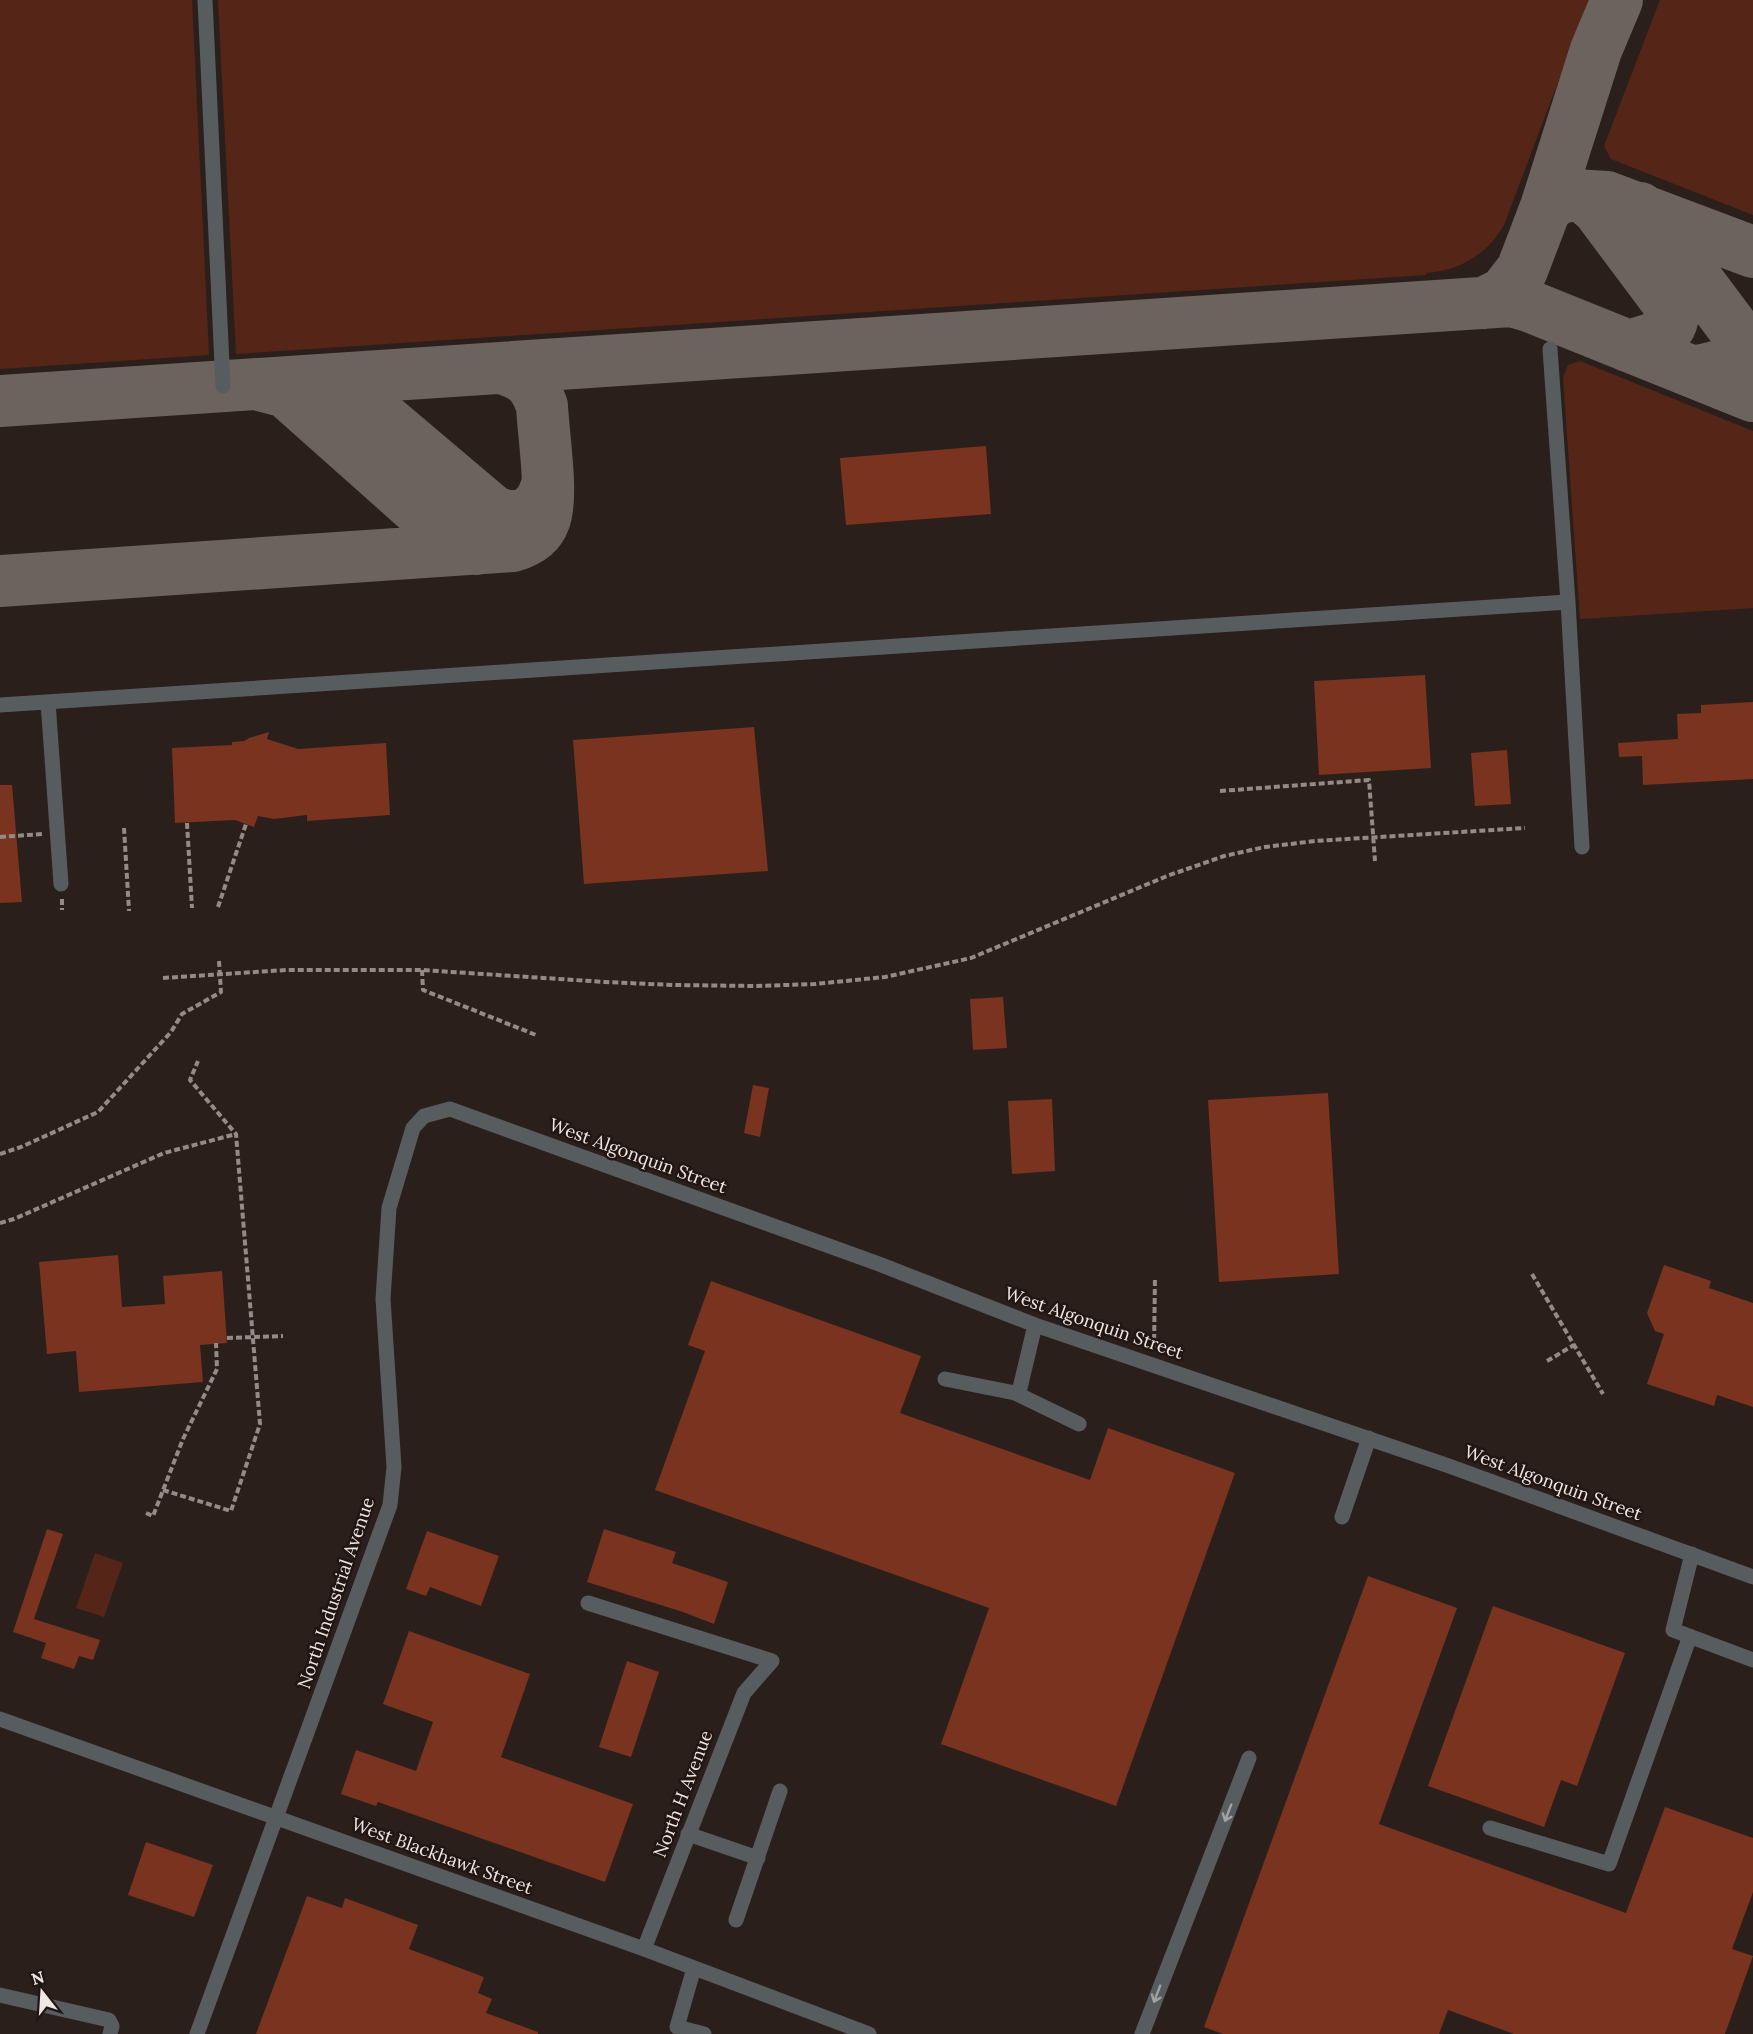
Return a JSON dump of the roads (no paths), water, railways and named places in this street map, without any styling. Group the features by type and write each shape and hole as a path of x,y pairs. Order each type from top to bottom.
{"street":[{"path":"205,0 223,386"},
{"path":"1550,349 1582,847"},
{"path":"0,705 1568,602"},
{"path":"48,702 61,884"},
{"name":"West Algonquin Street","path":"424,1116 450,1109 887,1267 1035,1325 1368,1438 1753,1577"},
{"name":"North Industrial Avenue","path":"197,2034 390,1505 393,1467 383,1299 389,1208 413,1128 424,1116"},
{"path":"1015,1393 1020,1388 1035,1325"},
{"path":"945,1379 1015,1393 1079,1424"},
{"path":"1342,1517 1368,1438"},
{"path":"1692,1554 1673,1630 1753,1659"},
{"name":"North H Avenue","path":"588,1603 772,1662 744,1693 644,1949"},
{"path":"1490,1828 1609,1864 1690,1636"},
{"name":"West Blackhawk Street","path":"0,1719 644,1949 848,2030 869,2034"},
{"path":"1142,2034 1249,1758"},
{"path":"736,1920 780,1791"},
{"path":"688,1834 758,1858"},
{"path":"694,1968 677,2027 704,2034"},
{"path":"0,1995 109,2020 112,2026 110,2034"}]}
